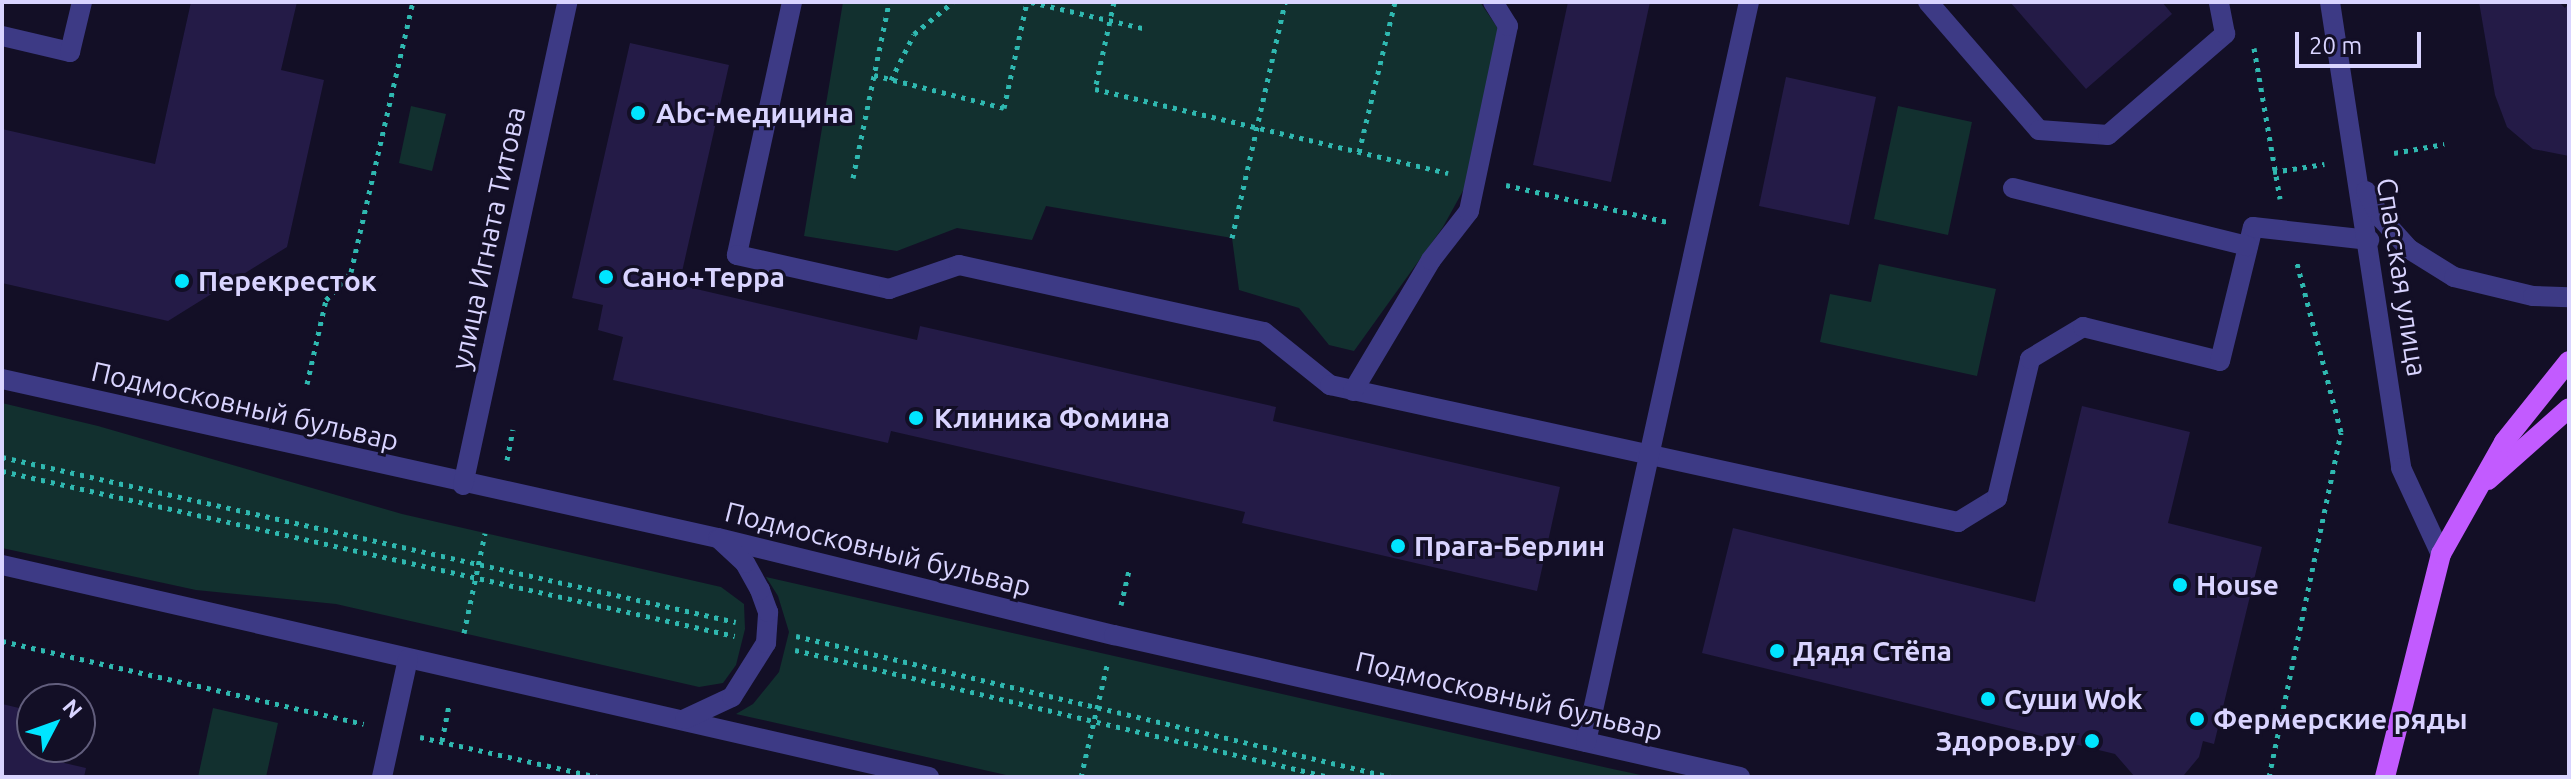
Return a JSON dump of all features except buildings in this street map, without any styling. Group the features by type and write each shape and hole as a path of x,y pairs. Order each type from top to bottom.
{"main road":[{"path":"2385,777 2441,554 2470,496 2504,442 2569,361"},
{"path":"2470,496 2569,408"}],"street":[{"path":"2,36 70,52 82,2"},
{"name":"улица Игната Титова","path":"463,485 567,2"},
{"path":"792,2 737,255 889,289 959,265 1264,332 1330,385 1353,391 1958,522 1997,498 2030,359 2083,327 2220,361 2253,227 2369,240"},
{"path":"1353,391 1431,260 1469,211 1479,179 1508,26 1493,2"},
{"path":"1586,742 1749,2"},
{"path":"1928,2 2039,130 2108,135 2225,34 2219,2"},
{"name":"Спасская улица","path":"2330,2 2369,240 2401,468 2441,554"},
{"path":"2358,177 2381,218 2409,249 2454,277 2533,296 2569,297"},
{"path":"2013,188 2248,246"},
{"name":"Подмосковный бульвар","path":"2,379 463,485 718,538 1114,635 1740,777"},
{"path":"685,719 732,697 767,636 768,612 745,563 718,538"},
{"path":"2,565 929,777"},
{"path":"382,777 408,659"}],"path":[{"path":"307,384 326,300 351,272 413,2"},
{"path":"853,178 889,2"},
{"path":"891,80 914,34 953,2"},
{"path":"874,75 1004,108 1029,2 1143,28"},
{"path":"1114,2 1095,89 1456,175"},
{"path":"1232,238 1285,2"},
{"path":"1359,152 1395,2"},
{"path":"2252,33 2273,172 2341,432 2269,777"},
{"path":"2394,153 2444,144"},
{"path":"2273,172 2326,163"},
{"path":"1479,179 1700,229"},
{"path":"506,464 513,430"},
{"path":"2,457 478,564 1094,722 1329,777"},
{"path":"2,471 476,578 767,636 1391,777"},
{"path":"464,633 485,533"},
{"path":"1081,777 1130,567"},
{"path":"2,641 598,777"},
{"path":"442,741 449,706"}],"green space":[{"path":"843,2 1480,2 1499,30 1470,178 1443,227 1354,351 1329,345 1299,308 1239,290 1232,238 1046,206 1032,240 957,228 897,251 804,236"},
{"path":"411,106 446,114 432,171 399,163"},
{"path":"1898,106 1972,122 1948,235 1874,219"},
{"path":"1879,264 1996,289 1977,376 1820,342 1830,294 1871,302"},
{"path":"2,403 98,426 402,514 721,587 744,604 745,629 736,665 723,683 699,687 336,604 196,590 2,548"},
{"path":"766,577 1650,777 1015,777 736,714 753,704 779,672 789,632 778,596"},
{"path":"213,708 278,723 266,777 198,777"}],"place":[{"name":"Abc-медицина","path":"638,113"},
{"name":"Сано+Терра","path":"606,277"},
{"name":"Перекресток","path":"182,281"},
{"name":"Клиника Фомина","path":"916,418"},
{"name":"Прага-Берлин","path":"1398,546"},
{"name":"House","path":"2180,585"},
{"name":"Дядя Стёпа","path":"1777,651"},
{"name":"Суши Wok","path":"1988,699"},
{"name":"Фермерские ряды","path":"2197,719"},
{"name":"Здоров.ру","path":"2092,741"}]}
